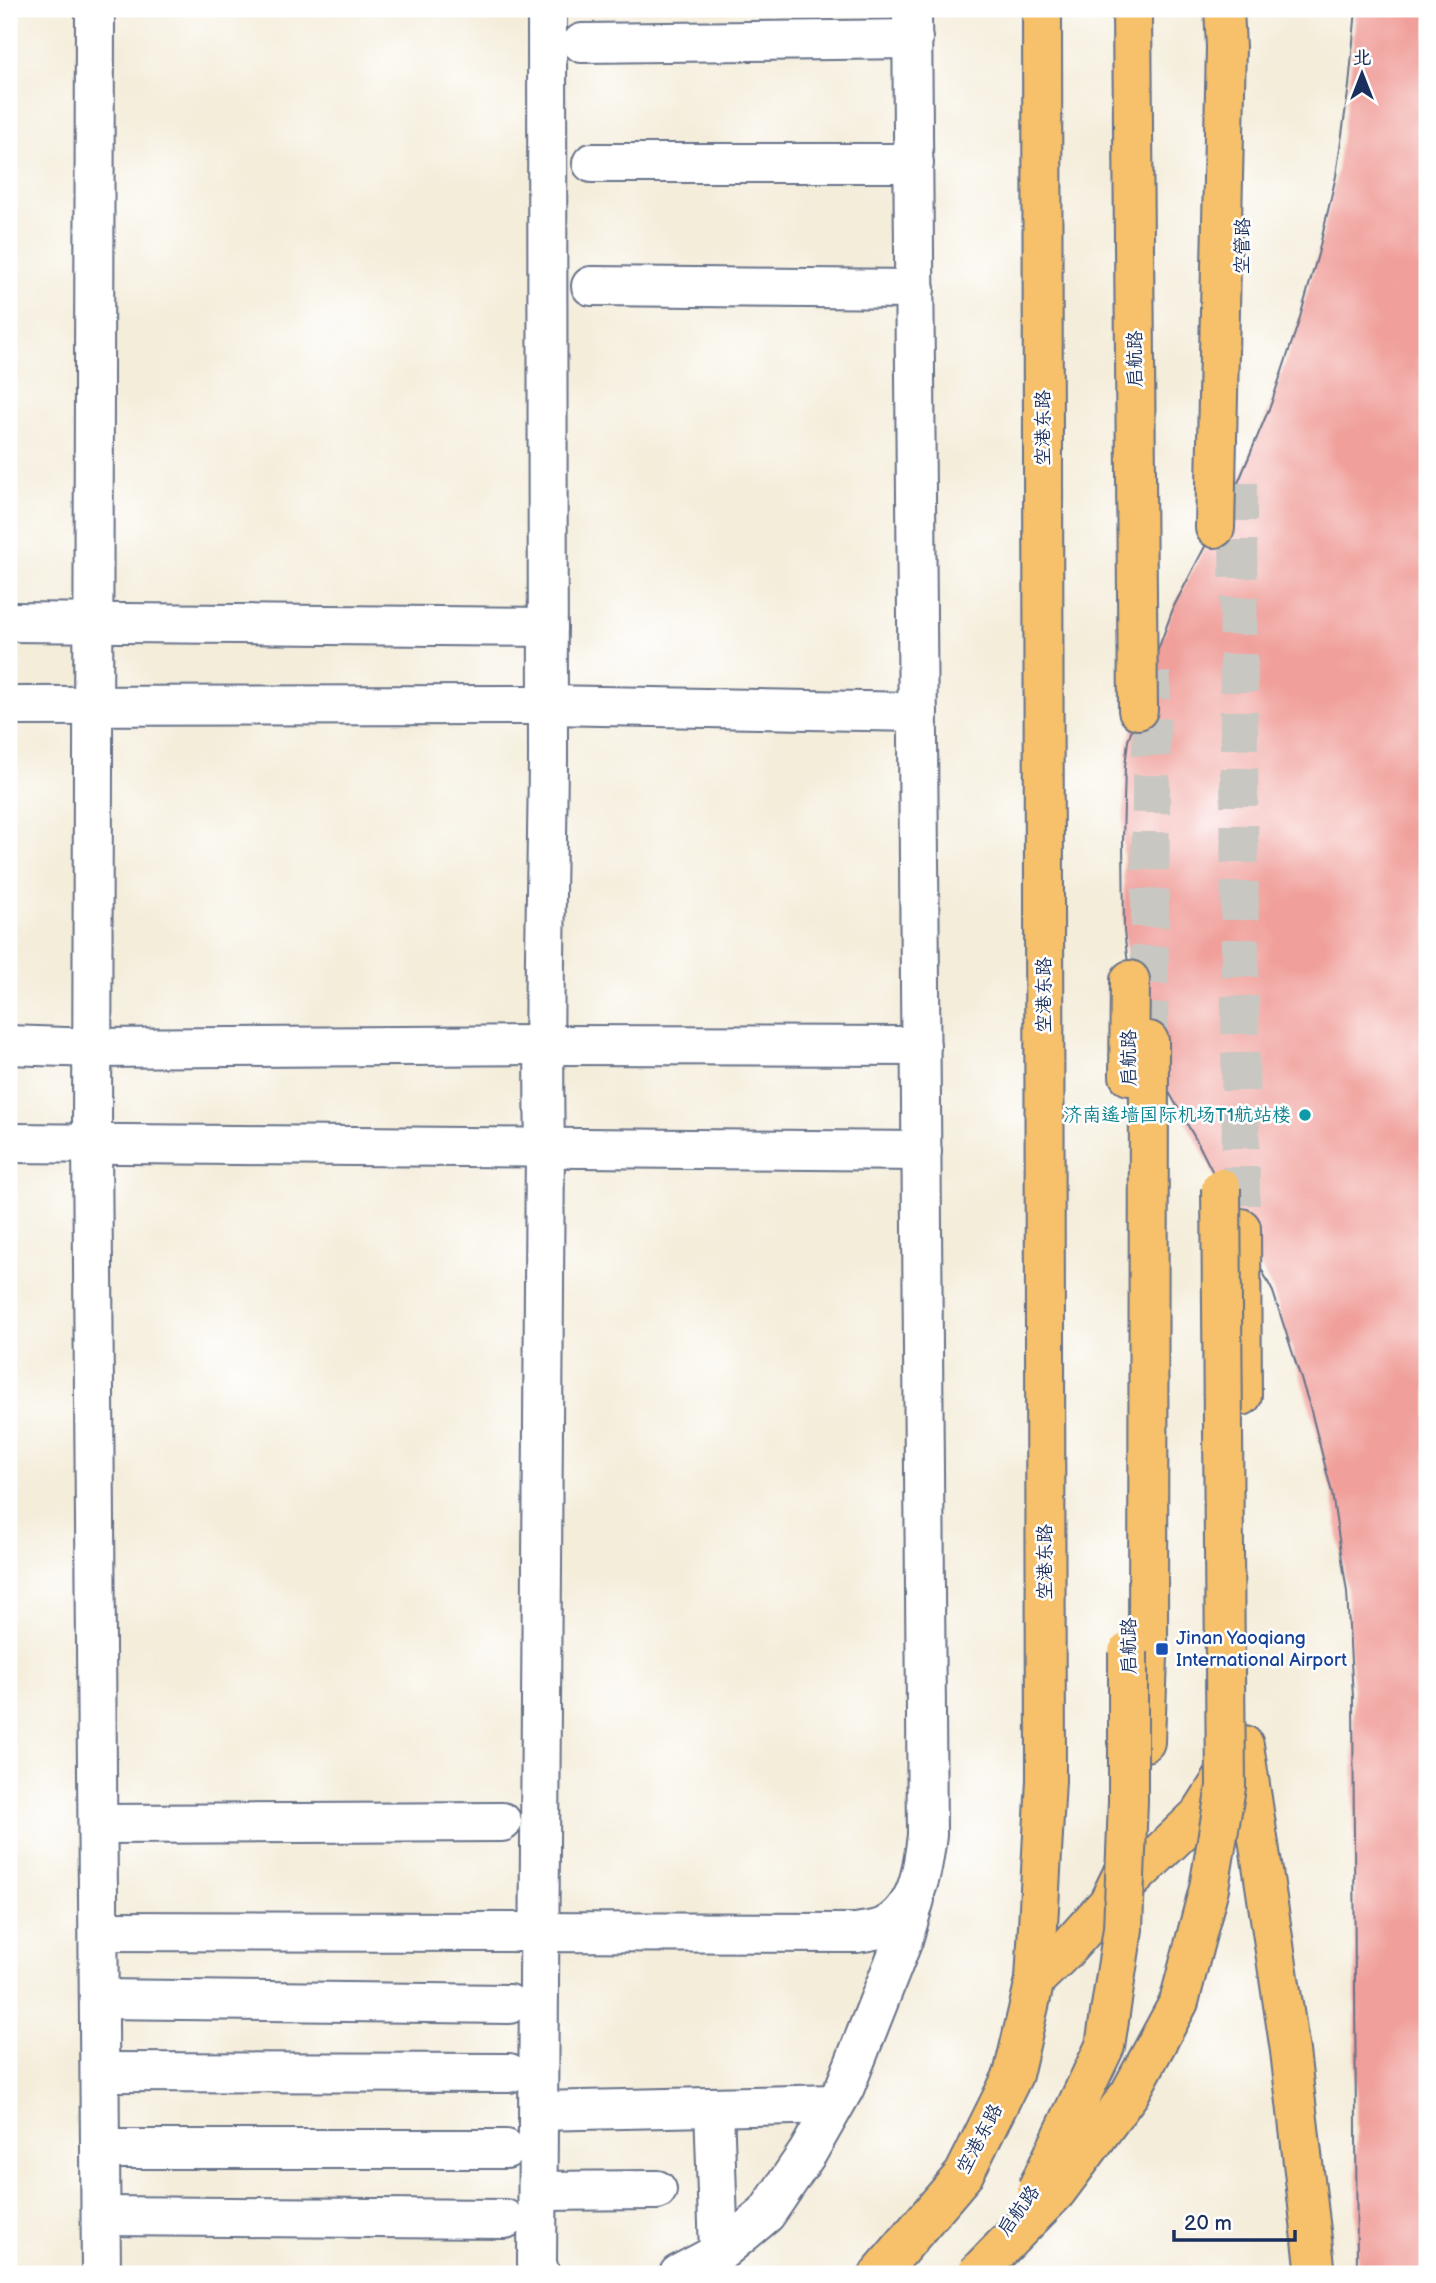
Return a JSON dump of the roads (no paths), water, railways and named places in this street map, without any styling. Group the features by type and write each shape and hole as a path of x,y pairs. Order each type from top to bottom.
{"main road":[{"name":"空港东路","path":"879,2274 964,2174 1013,2075 1035,1980 1046,1780 1042,9"},
{"name":"启航路","path":"1132,9 1138,710"},
{"path":"1152,668 1154,9"},
{"path":"1214,528 1226,47 1224,9"},
{"name":"空管路","path":"1238,483 1246,9"},
{"name":"启航路","path":"974,2274 1039,2187 1105,2046 1123,1928 1128,1801 1130,980"},
{"path":"1108,1903 1142,1831 1148,1657 1149,1041"},
{"name":"启航路","path":"974,2274 1058,2191 1130,2093 1179,2001 1209,1888 1226,1787 1221,1188"},
{"path":"1241,1228 1244,1745 1290,2051 1316,2274"},
{"path":"1035,1980 1108,1903 1200,1814 1244,1745"}],"lane":[{"path":"95,9 92,1142 101,2274"},
{"path":"540,2274 537,2263 545,1146 542,1045 547,929 550,385 547,9"},
{"path":"582,43 912,24 927,1823 923,1870 903,1940 845,2087 808,2152 766,2214 719,2253 679,2274"},
{"path":"592,163 914,163"},
{"path":"591,286 915,289"},
{"path":"9,622 548,627"},
{"path":"9,706 548,705 918,712"},
{"path":"9,1045 93,1048 921,1046"},
{"path":"9,1143 922,1151"},
{"path":"98,1824 502,1822"},
{"path":"99,1931 857,1933 882,1928 899,1917 912,1900 923,1870"},
{"path":"100,2000 509,2004"},
{"path":"100,2073 509,2073"},
{"path":"539,2111 835,2104"},
{"path":"714,2107 719,2253"},
{"path":"101,2149 506,2149"},
{"path":"538,2191 657,2190"},
{"path":"101,2216 505,2219"}],"tunnel":[{"path":"1238,483 1241,1228"},
{"path":"1149,1041 1152,672"}],"place":[{"name":"济南遥墙国际机场T1航站楼","path":"1305,1115"},
{"name":"Jinan Yaoqiang International Airport","path":"1162,1649"}]}
